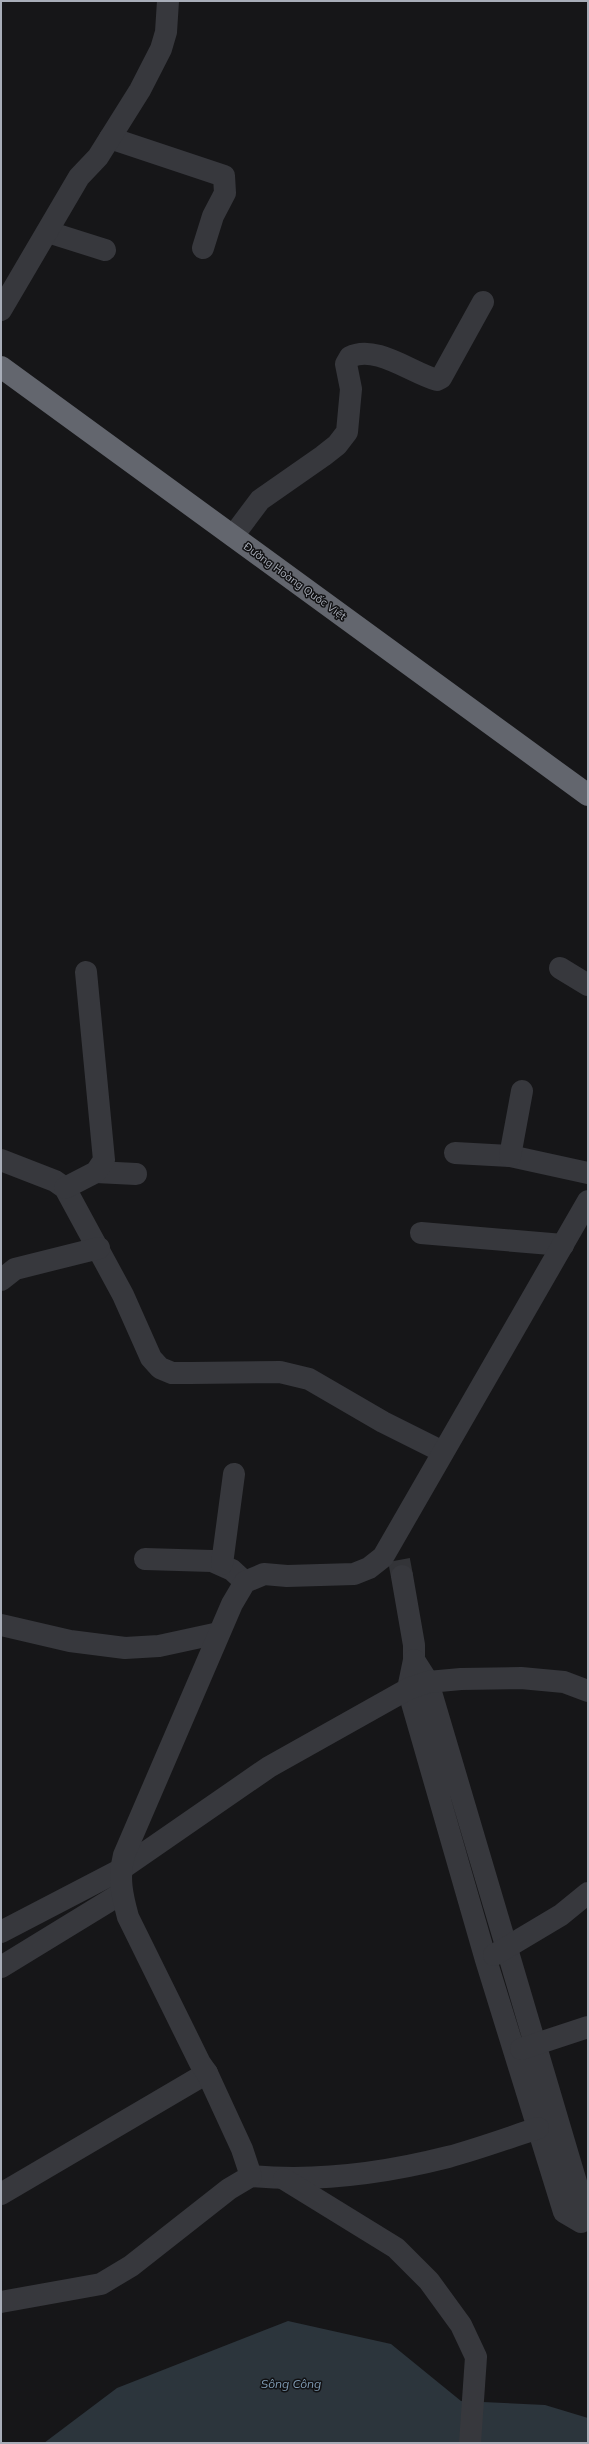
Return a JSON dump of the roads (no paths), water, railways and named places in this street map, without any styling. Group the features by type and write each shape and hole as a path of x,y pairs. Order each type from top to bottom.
{"highway":[{"name":"Đường Hoàng Quốc Việt","path":"1,367 588,795"}],"street":[{"path":"1,310 79,177 110,138 140,90 161,49 166,32 168,1"},
{"path":"110,138 224,176 225,194 213,216 203,248"},
{"path":"48,232 104,250"},
{"path":"233,536 260,500 337,446 346,432 351,389 346,364 350,356 359,352 370,354 406,366 437,380 441,378 483,302"},
{"path":"560,968 588,985"},
{"path":"65,1188 96,1172 104,1160 86,972"},
{"path":"510,1156 522,1091"},
{"path":"455,1153 510,1156 588,1173"},
{"path":"1,1160 55,1181 65,1188 99,1248 123,1295 151,1358 160,1368 172,1373 190,1374 280,1372 309,1379 383,1422 443,1452"},
{"path":"96,1172 136,1174"},
{"path":"251,2176 242,2149 204,2068 128,1917 122,1893 120,1870 124,1855 219,1633 232,1604 245,1582 264,1574 286,1576 354,1574 369,1568 383,1557 588,1201"},
{"path":"421,1233 563,1245"},
{"path":"1,1280 15,1270 99,1248"},
{"path":"222,1564 234,1474"},
{"path":"393,1539 401,1568 414,1652 428,1682 581,2199 584,2229"},
{"path":"145,1558 212,1561 222,1564 232,1570 245,1582"},
{"path":"1,1625 70,1641 125,1648 159,1646 219,1633"},
{"path":"414,1652 408,1689 486,1960 564,2212 584,2229"},
{"path":"1,1932 120,1870 269,1767 408,1689 428,1682 461,1679 521,1678 564,1682 588,1691"},
{"path":"1,1967 122,1893"},
{"path":"486,1960 561,1915 588,1893"},
{"path":"514,2052 588,2027"},
{"path":"1,2177 204,2068"},
{"path":"1,2194 204,2068"},
{"path":"1,2302 101,2284 131,2266 230,2189 251,2176 284,2179 333,2176 447,2157 538,2128"},
{"path":"284,2179 396,2248 429,2281 460,2325 476,2357 470,2443"}],"water":[{"name":"Sông Công","path":"288,2321 391,2344 461,2401 545,2405 588,2418 588,2443 44,2443 117,2388"}],"tunnel":[{"path":"399,1560 402,1576"}]}
